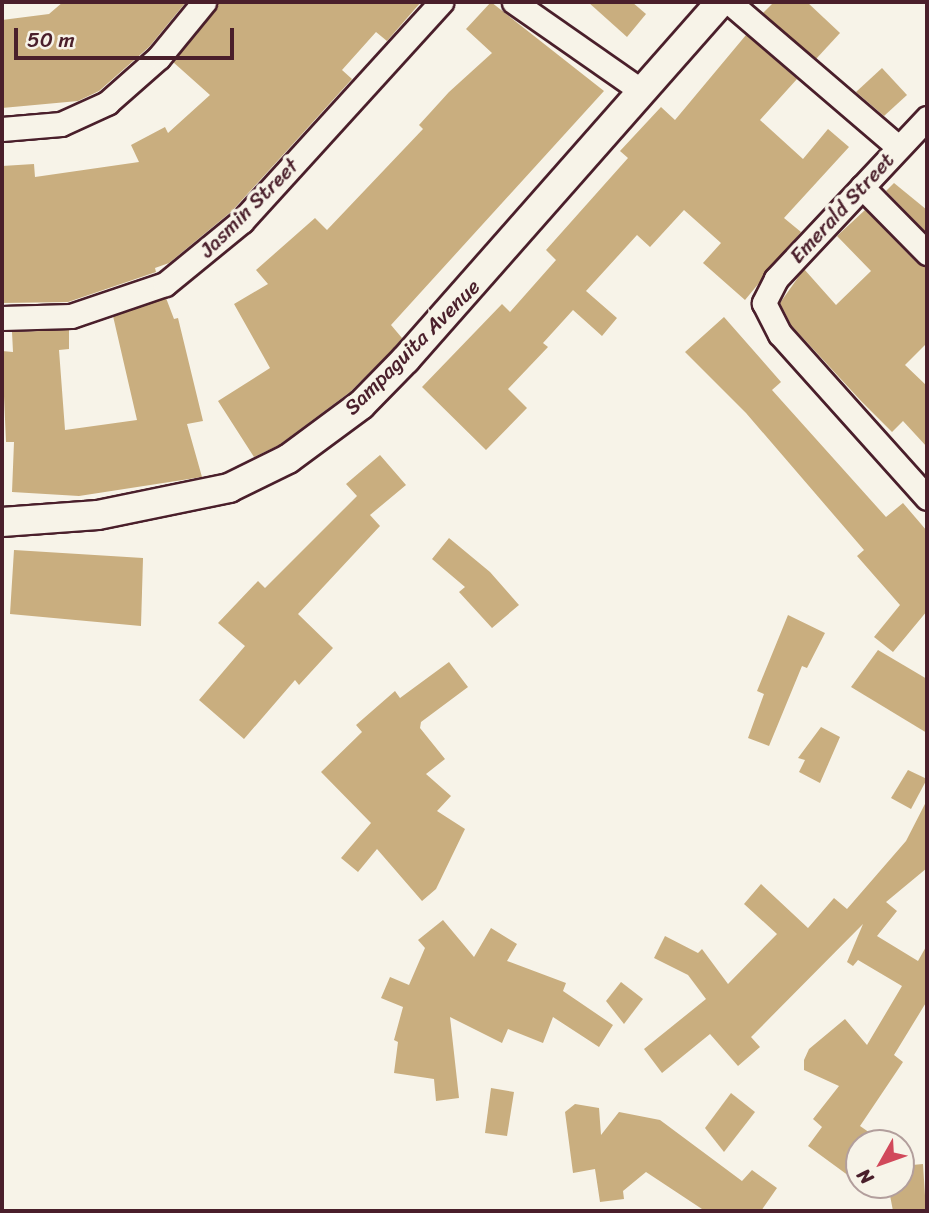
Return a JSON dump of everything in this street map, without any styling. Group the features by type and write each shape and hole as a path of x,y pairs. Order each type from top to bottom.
{"street":[{"path":"2,129 61,124 107,103 159,57 204,2"},
{"name":"Jasmin Street","path":"2,318 71,316 135,298 165,284 242,220 441,2"},
{"path":"514,2 643,92"},
{"name":"Sampaguita Avenue","path":"2,522 98,515 229,488 288,459 361,405 406,359 721,2"},
{"path":"729,2 898,147"},
{"name":"Emerald Street","path":"927,118 776,279 764,303 780,334 927,498"},
{"path":"862,187 927,253"}],"building":[{"path":"63,2 186,2 149,47 99,91 78,101 2,108 2,20 49,14"},
{"path":"218,2 421,2 387,41 376,32 342,70 352,79 232,211 169,263 155,268 156,272 68,302 2,303 2,166 34,164 35,177 139,162 131,145 165,127 168,133 210,95 173,62"},
{"path":"491,2 604,91 391,325 402,338 394,348 350,392 279,445 254,457 218,401 270,368 234,304 268,284 256,270 315,218 327,230 423,129 419,125 449,92 492,53 466,29"},
{"path":"588,2 632,2 646,14 627,37"},
{"path":"774,2 807,2 840,33 816,59 763,13"},
{"path":"746,35 797,79 760,120 803,159 828,129 849,147 784,218 801,232 745,300 703,263 721,243 684,210 650,247 637,235 586,291 617,318 602,336 573,310 543,343 548,347 508,389 527,408 486,450 422,387 502,304 510,312 556,260 546,250 628,158 620,151 661,107 675,120"},
{"path":"882,68 907,95 884,116 856,92"},
{"path":"894,183 927,210 927,233 886,191"},
{"path":"865,210 917,263 927,267 927,343 905,365 927,386 927,447 903,421 892,432 791,325 780,303 804,269 836,305 871,271 837,236"},
{"path":"166,298 174,319 178,318 203,421 187,424 202,477 79,496 12,492 14,442 6,442 2,351 13,352 12,332 69,330 69,349 59,350 65,430 137,420 113,316"},
{"path":"724,317 781,382 772,390 886,517 903,503 927,531 927,611 893,652 874,637 900,605 857,556 864,550 746,413 685,352"},
{"path":"380,455 406,485 370,515 380,526 298,614 333,648 299,685 295,680 244,739 199,700 245,646 218,623 258,581 265,588 357,496 346,484"},
{"path":"449,538 490,572 519,605 492,628 459,592 465,587 432,559"},
{"path":"14,550 143,558 141,626 10,614"},
{"path":"788,615 825,633 807,668 802,666 769,746 748,738 764,694 757,691"},
{"path":"878,650 927,679 927,733 851,687"},
{"path":"449,662 468,687 421,722 420,728 445,759 426,774 451,796 437,811 465,829 436,889 422,901 377,849 358,872 341,858 371,823 321,772 362,732 356,725 395,691 400,698"},
{"path":"821,727 840,737 820,783 799,772 805,760 798,758"},
{"path":"908,770 927,779 911,809 891,798"},
{"path":"927,800 927,868 886,902 897,911 877,936 918,961 927,945 927,1001 894,1055 903,1062 860,1126 864,1129 845,1129 845,1173 808,1146 822,1127 813,1119 839,1086 804,1070 804,1060 809,1049 845,1019 867,1045 902,986 858,960 853,966 847,962 863,924 751,1037 760,1047 738,1066 710,1034 662,1073 644,1049 706,999 688,975 654,958 665,936 698,953 702,949 728,984 777,934 744,904 761,884 808,928 834,898 847,909 906,841"},
{"path":"443,920 474,957 491,928 517,944 507,961 566,983 563,991 613,1025 599,1047 553,1017 543,1043 508,1029 502,1043 450,1017 459,1098 436,1101 434,1079 394,1073 398,1042 394,1040 403,1007 381,998 390,977 409,985 425,948 418,940"},
{"path":"621,982 643,999 624,1024 606,1001"},
{"path":"491,1088 514,1092 507,1136 485,1133"},
{"path":"731,1093 755,1112 724,1152 705,1128"},
{"path":"575,1104 599,1108 601,1135 619,1112 660,1120 742,1181 752,1170 777,1188 761,1211 705,1211 646,1172 623,1191 624,1199 600,1202 595,1169 573,1173 565,1112"},
{"path":"923,1164 926,1211 893,1211 891,1199 915,1199 915,1165"}]}
